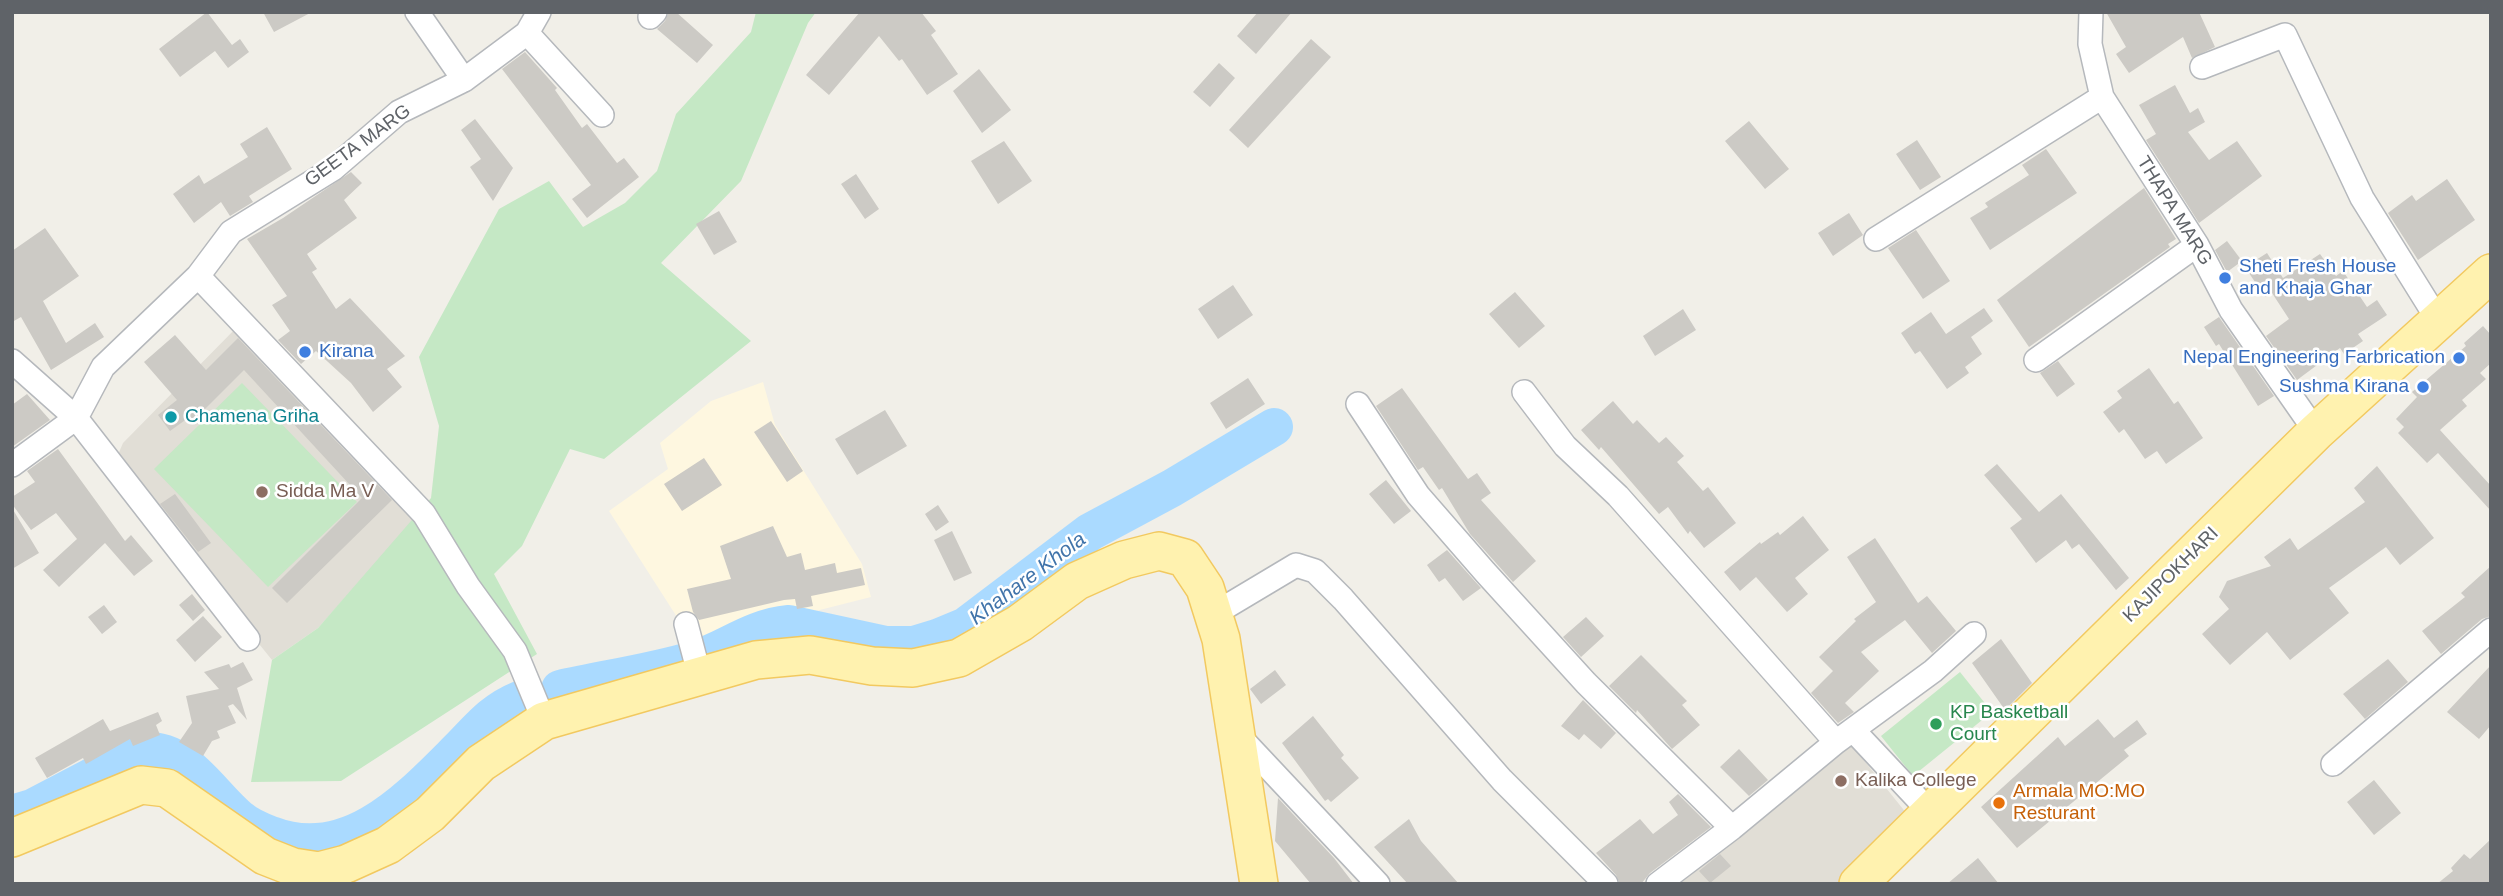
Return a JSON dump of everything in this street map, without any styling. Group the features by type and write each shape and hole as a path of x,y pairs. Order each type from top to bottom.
{"main road":[{"name":"KAJIPOKHARI","path":"1858,884 2316,432 2491,272"},
{"path":"12,838 141,785 167,788 265,856 293,867 319,871 346,864 388,845 430,814 481,763 544,721 756,660 810,655 872,666 913,668 959,658 1020,623 1077,581 1124,560 1159,551 1185,558 1205,588 1214,614 1221,639 1259,884"}],"street":[{"path":"417,12 464,80"},
{"path":"539,12 527,33 602,115"},
{"name":"THAPA MARG","path":"2091,12 2090,44 2102,97 2197,245 2231,310 2316,432"},
{"name":"GEETA MARG","path":"76,418 103,367 198,276 231,232 332,169 399,112 464,80 527,33"},
{"path":"2202,67 2285,35 2362,198 2438,320"},
{"path":"1876,239 2102,97"},
{"path":"2036,360 2197,245"},
{"path":"198,276 424,514 468,586 515,651 544,721"},
{"path":"12,361 76,418 248,639"},
{"path":"1524,392 1564,446 1618,496 1845,736 1930,812"},
{"path":"1357,404 1418,495 1485,572 1586,683 1732,828"},
{"path":"12,465 76,418"},
{"path":"1214,614 1296,565 1315,571 1343,599 1502,780 1606,884"},
{"path":"687,624 700,677"},
{"path":"2333,764 2491,629"},
{"path":"1658,884 1845,736 1933,671 1974,634"},
{"path":"1233,730 1378,884"}],"shaded area":[{"name":"Sidda Ma V","path":"238,326 415,520 318,628 272,660 114,464 123,443"},
{"path":"763,382 775,425 862,564 871,597 693,642 609,511 668,469 660,443 711,401"},
{"name":"Kalika College","path":"1850,743 1911,819 1843,884 1672,884"}],"green space":[{"path":"756,12 816,12 808,23 741,181 661,263 751,341 604,459 570,449 522,546 494,574 537,654 341,781 251,782 272,660 318,628 431,498 439,426 419,357 499,209 549,181 583,227 625,203 657,171 676,114 751,32"},
{"path":"242,383 357,502 268,587 154,469"},
{"name":"KP Basketball Court","path":"1960,672 1992,712 1913,776 1881,736"}],"building":[{"path":"207,12 232,45 240,39 249,52 228,68 215,51 180,77 159,49"},
{"path":"263,12 312,12 274,32"},
{"path":"669,12 676,12 713,45 697,63 657,29"},
{"path":"860,12 921,12 936,31 931,35 958,74 927,95 902,59 899,61 879,36 829,95 806,75"},
{"path":"1258,12 1292,12 1256,54 1237,36"},
{"path":"2106,12 2199,12 2215,47 2192,58 2183,37 2129,73 2116,54 2126,47"},
{"path":"1311,39 1331,57 1248,148 1229,130"},
{"path":"525,52 557,88 555,90 582,128 587,124 617,163 624,158 639,177 587,218 572,199 591,185 502,69"},
{"path":"1219,63 1235,78 1210,107 1193,92"},
{"path":"979,69 1011,110 982,133 953,91"},
{"path":"2175,85 2190,113 2198,108 2205,122 2188,132 2209,160 2237,141 2262,176 2199,223 2146,140 2156,134 2139,105"},
{"path":"475,119 513,168 493,201 470,167 481,159 461,130"},
{"path":"1749,121 1789,169 1765,189 1725,141"},
{"path":"267,127 292,169 249,196 253,202 230,216 221,202 194,223 173,194 199,175 204,184 248,157 240,144"},
{"path":"1917,140 1941,177 1920,190 1896,154"},
{"path":"1004,141 1032,181 998,204 971,161"},
{"path":"2046,149 2077,193 1990,250 1970,218 1988,207 1985,203 2029,175 2022,165"},
{"path":"351,172 362,183 344,200 357,218 307,254 317,269 312,272 336,309 350,298 405,356 387,369 402,387 373,412 351,383 316,351 301,364 278,340 290,331 272,305 287,296 247,239"},
{"path":"856,174 879,209 865,219 841,184"},
{"path":"2447,179 2475,220 2418,260 2388,213 2412,195 2416,201"},
{"path":"2144,188 2176,239 2168,244 2170,247 2029,347 1997,300"},
{"path":"719,211 737,242 714,255 696,224"},
{"path":"1849,213 1863,235 1833,256 1818,233"},
{"path":"45,228 79,276 43,301 66,343 95,323 104,337 51,370 21,317 12,322 12,251"},
{"path":"1916,230 1950,281 1923,299 1888,248"},
{"path":"2227,241 2242,261 2227,272 2215,250"},
{"path":"2267,253 2283,278 2320,254 2336,276 2343,271 2367,307 2377,300 2387,315 2358,334 2363,341 2344,354 2340,348 2297,380 2266,336 2289,319 2272,293 2265,297 2245,267"},
{"path":"1233,285 1253,315 1218,339 1198,309"},
{"path":"1515,292 1545,326 1519,348 1489,314"},
{"path":"1984,308 1993,321 1971,337 1982,354 1965,367 1969,373 1947,389 1920,351 1915,354 1901,333 1931,312 1946,334"},
{"path":"1683,309 1696,330 1655,356 1643,336"},
{"path":"2219,317 2274,396 2258,406 2219,344 2216,346 2204,327"},
{"path":"2483,326 2491,335 2491,363 2480,373 2486,379 2462,400 2467,406 2440,430 2491,486 2491,511 2438,453 2427,463 2398,433 2404,427 2396,419 2417,397 2412,392 2466,346 2464,343"},
{"path":"175,335 206,370 238,338 392,500 287,603 272,588 362,498 244,370 192,422 188,418 170,431 158,415 177,400 144,362"},
{"path":"2058,361 2075,384 2057,397 2040,373"},
{"path":"2149,368 2174,404 2178,401 2203,438 2166,464 2157,451 2145,459 2124,429 2119,433 2103,412 2122,398 2117,391"},
{"path":"1248,378 1265,404 1226,429 1210,403"},
{"path":"1402,388 1468,479 1477,473 1491,493 1481,500 1536,561 1513,582 1470,534 1442,488 1439,490 1423,467 1418,470 1376,406"},
{"path":"27,394 50,420 12,447 12,405"},
{"path":"1613,401 1633,424 1637,420 1659,443 1666,437 1684,456 1677,462 1703,491 1708,487 1736,523 1704,548 1690,531 1688,534 1668,507 1659,514 1601,447 1599,450 1581,430"},
{"path":"885,410 907,446 857,475 835,439"},
{"path":"771,421 803,471 787,482 754,432"},
{"path":"58,449 125,541 131,535 153,561 134,576 105,543 59,587 43,570 77,539 56,513 31,530 12,504 12,497 35,482 27,471"},
{"path":"704,458 722,485 682,511 664,484"},
{"path":"1997,464 2039,512 2061,494 2129,578 2116,590 2079,544 2072,549 2066,540 2036,563 2010,528 2022,519 1984,475"},
{"path":"2377,466 2434,538 2400,565 2386,547 2329,588 2349,613 2290,660 2267,632 2230,665 2202,634 2229,609 2219,597 2227,581 2271,566 2264,557 2290,538 2298,550 2365,502 2354,488"},
{"path":"1386,480 1411,511 1394,524 1369,494"},
{"path":"175,494 211,543 198,552 160,504"},
{"path":"938,505 949,522 936,531 925,514"},
{"path":"12,508 39,553 12,569"},
{"path":"1803,516 1829,550 1795,578 1808,594 1787,612 1756,577 1740,591 1724,572 1760,542 1761,544 1778,532 1780,535"},
{"path":"773,526 787,557 801,553 805,570 835,563 837,573 861,568 865,585 811,596 813,606 797,609 795,599 784,600 699,620 693,612 687,589 731,579 720,546"},
{"path":"952,531 972,573 954,581 934,540"},
{"path":"1875,538 1918,603 1927,596 1956,631 1932,653 1905,620 1861,652 1879,671 1845,703 1854,712 1838,723 1811,693 1833,671 1819,657 1856,621 1854,619 1876,602 1847,557"},
{"path":"1447,550 1481,588 1463,601 1445,578 1439,582 1427,565"},
{"path":"2491,566 2491,616 2482,619 2441,654 2422,631 2465,597 2461,593"},
{"path":"192,594 205,610 193,621 179,605"},
{"path":"104,605 117,622 102,634 88,617"},
{"path":"203,616 222,637 195,662 176,640"},
{"path":"1586,617 1604,636 1581,657 1563,637"},
{"path":"2001,639 2032,683 2005,710 1972,663"},
{"path":"1641,655 1687,701 1682,705 1700,725 1672,749 1637,710 1636,713 1609,686"},
{"path":"2388,659 2408,682 2365,719 2343,694"},
{"path":"243,662 253,680 237,688 247,720 233,704 228,706 236,723 217,731 220,738 212,741 203,756 179,742 192,723 186,696 219,689 204,672 229,664 231,668"},
{"path":"2491,665 2491,725 2479,739 2447,712"},
{"path":"1275,670 1286,685 1261,704 1250,689"},
{"path":"1583,700 1616,733 1601,749 1584,734 1579,740 1561,726"},
{"path":"158,712 162,721 156,725 160,735 133,746 130,739 86,764 83,758 47,778 35,758 103,719 110,731"},
{"path":"1313,716 1344,755 1341,758 1359,778 1331,802 1328,799 1325,801 1282,743"},
{"path":"2098,719 2114,738 2137,720 2147,734 2124,750 2129,756 2017,848 1981,807 2058,737 2065,746"},
{"path":"1739,749 1768,780 1749,796 1720,767"},
{"path":"2374,780 2401,813 2374,835 2347,802"},
{"path":"1678,794 1711,827 1650,873 1641,884 1620,884 1616,875 1596,853 1640,819 1653,834 1678,815 1669,802"},
{"path":"1278,798 1334,858 1354,884 1311,884 1275,841"},
{"path":"1409,819 1421,841 1459,884 1408,884 1374,847"},
{"path":"2491,839 2491,884 2437,884 2453,871 2451,868 2464,854 2470,859"},
{"path":"1720,854 1731,866 1710,883 1699,871"},
{"path":"1978,858 1999,884 1947,884"}],"waterway":[{"name":"Khahare Khola","path":"560,689 693,660 751,634 789,624 886,645 914,645 937,638 966,626 1090,532 1172,488 1274,427"},
{"name":"Khahare Khola","path":"12,814 32,808 141,751 157,751 183,763 250,826 299,842 326,841 351,834 398,806 486,722 509,704 519,700"}],"place":[{"name":"Sheti Fresh House and Khaja Ghar","path":"2225,278"},
{"name":"Kirana","path":"305,352"},
{"name":"Nepal Engineering Farbrication","path":"2459,358"},
{"name":"Sushma Kirana","path":"2423,387"},
{"name":"Chamena Griha","path":"171,417"},
{"name":"Sidda Ma V","path":"262,492"},
{"name":"KP Basketball Court","path":"1936,724"},
{"name":"Kalika College","path":"1841,781"},
{"name":"Armala MO:MO Resturant","path":"1999,803"}]}
